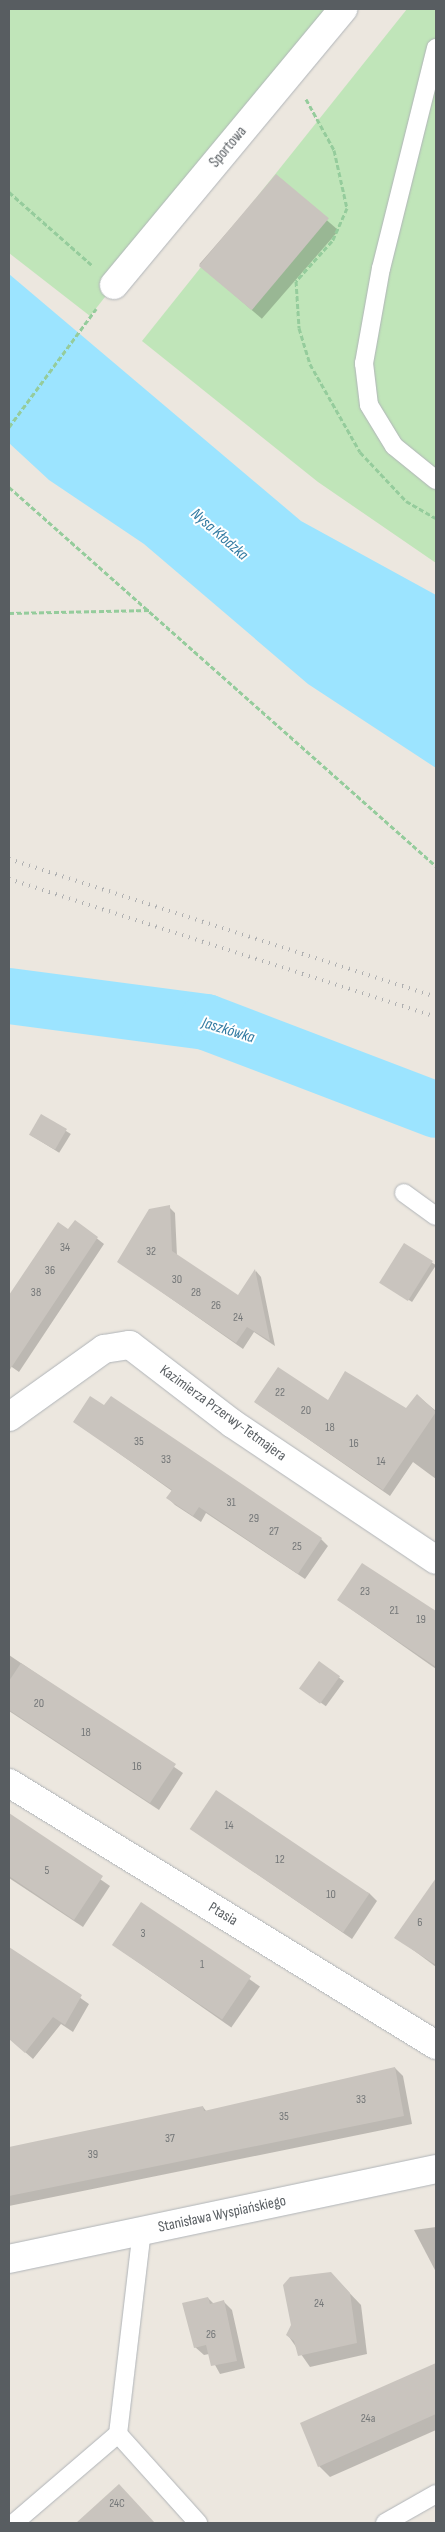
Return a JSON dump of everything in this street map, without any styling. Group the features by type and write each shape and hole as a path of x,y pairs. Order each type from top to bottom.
{"street":[{"name":"Sportowa","path":"106,278 289,74 343,9"},
{"name":"Kazimierza Przerwy-Tetmajera","path":"9,1416 104,1349 130,1346 233,1424 436,1560"},
{"name":"Ptasia","path":"9,1783 436,2045"},
{"name":"Stanisława Wyspiańskiego","path":"9,2259 436,2169"}],"lane":[{"path":"436,48 381,268 364,363 369,405 394,446 436,480"},
{"path":"404,1193 436,1216"},
{"path":"14,2523 118,2434 142,2231"},
{"path":"118,2434 198,2523"},
{"path":"385,2523 436,2494"}],"path":[{"path":"289,74 334,150 347,208 332,241 296,281 299,328 310,364 360,452 406,501 436,518"},
{"path":"9,192 106,278"},
{"path":"9,427 90,316"},
{"path":"9,487 150,610 436,866"},
{"path":"9,613 150,610"}],"green space":[{"path":"9,9 332,9 90,316 9,253"},
{"path":"407,9 436,9 436,563 318,482 142,341"}],"water":[{"name":"Nysa Kłodzka","path":"9,274 301,521 436,595 436,768 308,684 144,544 49,480 9,443"}],"building":[{"path":"276,174 329,218 252,310 199,266"},
{"path":"41,1114 67,1129 55,1150 29,1135"},
{"path":"170,1205 172,1251 238,1295 255,1269 270,1341 247,1327 236,1343 117,1262 149,1209"},
{"path":"75,1220 98,1237 9,1371 9,1295 58,1222 68,1229"},
{"path":"404,1243 433,1261 408,1301 379,1283"},
{"path":"278,1367 328,1400 345,1371 406,1408 417,1394 436,1412 383,1490 254,1402"},
{"path":"90,1396 104,1405 111,1396 322,1538 298,1574 199,1507 193,1516 166,1498 172,1490 73,1422"},
{"path":"362,1563 436,1611 436,1667 337,1600"},
{"path":"319,1661 340,1676 320,1704 299,1689"},
{"path":"21,1663 176,1764 150,1803 9,1710 9,1681"},
{"path":"216,1790 369,1893 343,1932 190,1829"},
{"path":"9,1813 103,1876 74,1920 9,1876"},
{"path":"436,1878 436,1965 394,1938"},
{"path":"141,1902 251,1976 222,2019 112,1945"},
{"path":"9,1947 82,1995 65,2025 53,2017 25,2053 9,2039"},
{"path":"395,2067 404,2116 9,2196 9,2147 203,2106 204,2111"},
{"path":"331,2272 350,2293 357,2343 298,2356 294,2341 286,2335 291,2325 283,2285 290,2277"},
{"path":"208,2297 210,2304 224,2300 237,2361 211,2366 206,2345 194,2348 182,2303"},
{"path":"436,2363 436,2414 318,2467 300,2423"},
{"path":"119,2484 155,2523 76,2523"}],"waterway":[{"name":"Jaszkówka","path":"9,996 206,1022 436,1110"}],"railway":[{"path":"9,859 436,997"},
{"path":"9,879 436,1017"}]}
